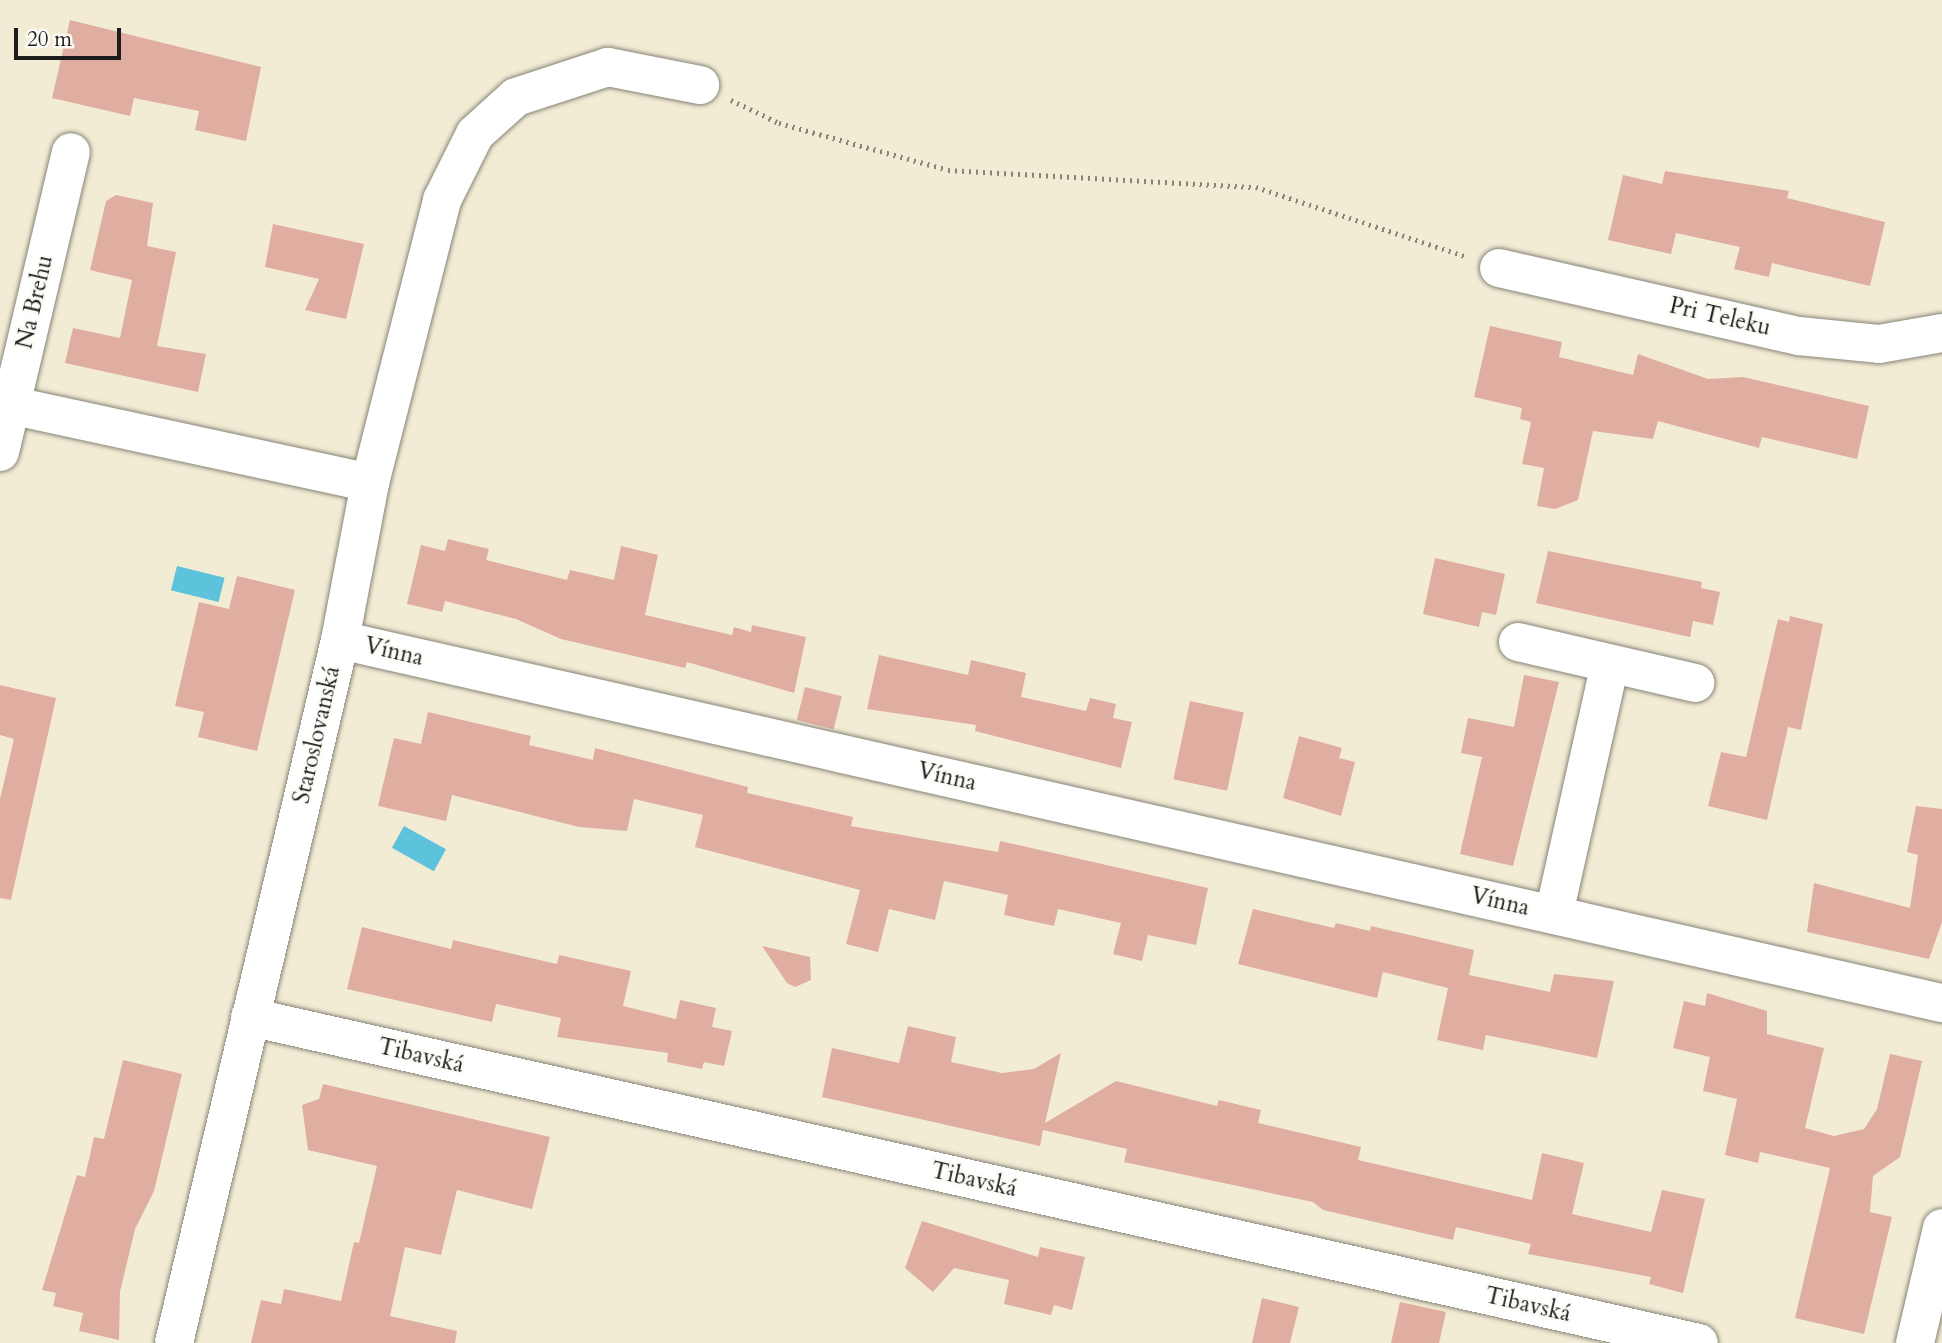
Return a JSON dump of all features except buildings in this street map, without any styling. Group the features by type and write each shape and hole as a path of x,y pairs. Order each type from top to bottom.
{"street":[{"name":"Staroslovanská","path":"174,1343 340,640 370,484 442,200 475,134 516,97 597,69 700,85"},
{"name":"Na Brehu","path":"0,452 71,152"},
{"name":"Pri Teleku","path":"1499,268 1799,336 1880,344 1942,333"},
{"path":"10,405 370,484"},
{"name":"Vínna","path":"340,640 1942,1003"},
{"path":"1518,642 1695,683"},
{"name":"Vínna","path":"1554,914 1611,664"},
{"name":"Tibavská","path":"250,1017 1699,1343"},
{"path":"1915,1343 1942,1227"}],"path":[{"path":"700,85 779,123 948,170 1256,187 1499,268"}],"water":[{"path":"177,566 225,578 218,602 171,590"},
{"path":"404,826 446,849 434,871 392,848"}]}
